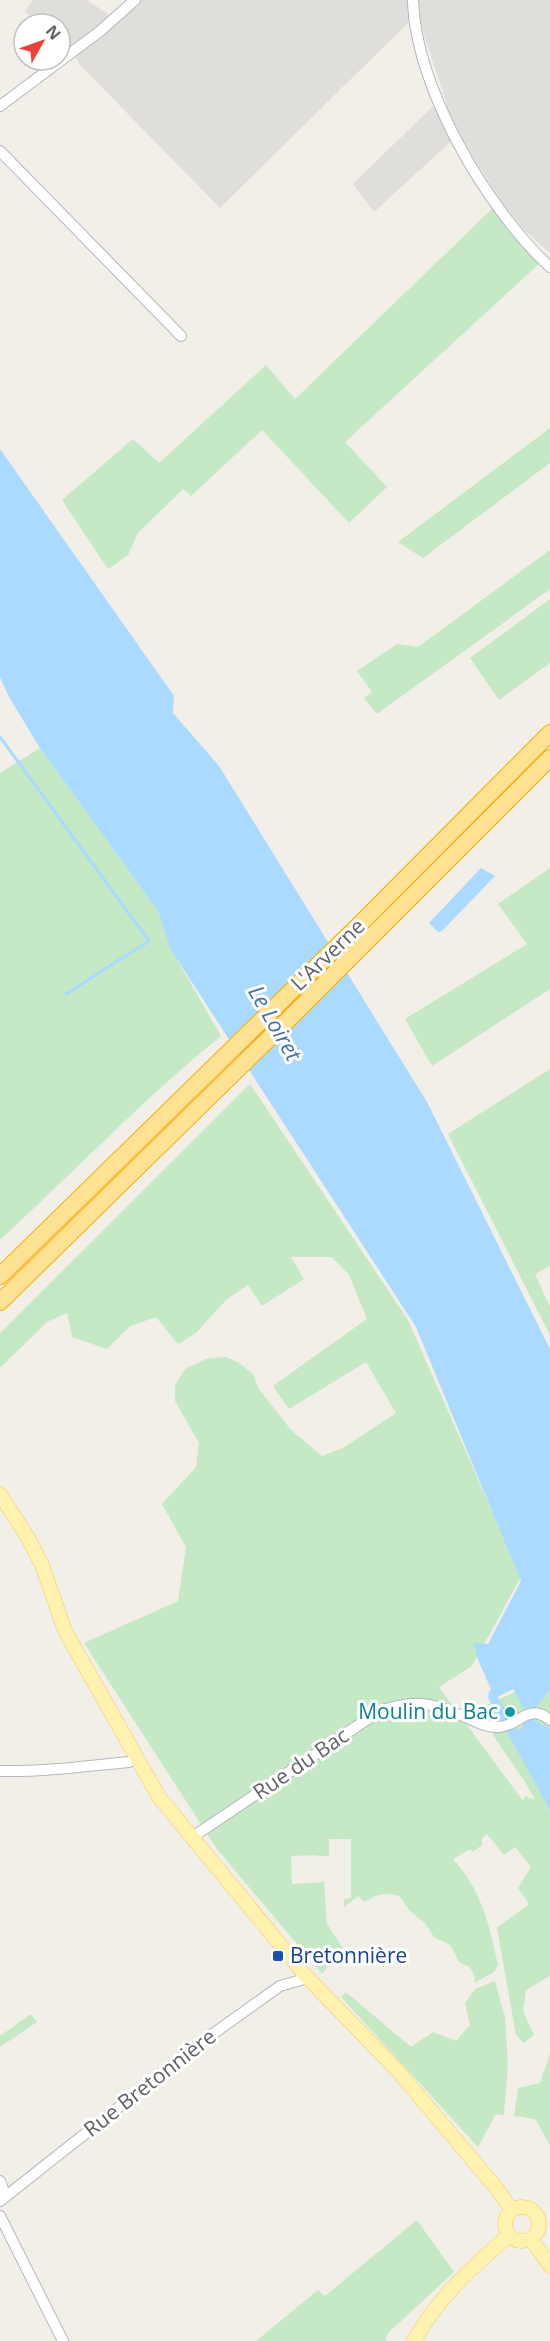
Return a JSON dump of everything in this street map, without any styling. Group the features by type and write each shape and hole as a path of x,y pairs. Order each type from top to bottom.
{"highway":[{"name":"L'Arverne","path":"0,1276 360,924 550,733"},
{"name":"L'Arverne","path":"0,1302 373,936 550,758"}],"main road":[{"path":"0,1494 42,1565 65,1631 159,1797 306,1976 398,2070 512,2210"},
{"path":"526,2207 538,2216 538,2232 531,2239 517,2240 509,2235 506,2219 512,2210 526,2207"},
{"path":"414,2341 454,2288 486,2254 509,2235"},
{"path":"531,2239 550,2266"}],"street":[{"path":"0,106 99,32 135,0"},
{"path":"413,0 419,45 445,116 496,203 518,233 550,267"},
{"path":"0,151 181,336"},
{"name":"Rue du Bac","path":"191,1838 378,1712 396,1705 431,1703 480,1723 503,1726 527,1714 539,1714 550,1720"},
{"path":"0,1771 31,1772 129,1762 136,1758"},
{"name":"Rue Bretonnière","path":"2,2198 196,2046 280,1986 301,1980 306,1976"},
{"path":"0,2181 2,2198"},
{"path":"0,2216 63,2341"}],"shaded area":[{"path":"33,0 87,0 119,22 135,0 550,0 550,253 525,231 502,203 459,134 374,212 353,184 432,107 447,104 417,14 220,208 79,64 72,48 72,12 25,12"}],"green space":[{"path":"494,207 539,264 345,442 387,487 349,523 262,430 191,496 183,489 138,533 128,555 108,569 62,500 133,439 159,463 266,365 295,399"},
{"path":"550,428 550,463 423,558 398,542"},
{"path":"550,550 550,589 377,714 364,698 372,692 357,671 397,644 418,647"},
{"path":"550,599 550,663 499,700 470,658"},
{"path":"40,748 158,911 172,951 221,1036 136,1110 0,1240 0,773"},
{"path":"550,868 550,989 432,1066 405,1019 527,944 498,904"},
{"path":"550,1069 550,1266 535,1274 550,1307 550,1335 448,1134"},
{"path":"250,1084 408,1320 521,1577 472,1666 439,1687 523,1801 525,1796 535,1800 493,1735 482,1707 515,1692 545,1692 550,1689 550,1976 526,1990 523,2011 534,2035 524,2043 516,2035 497,1928 529,1904 518,1888 531,1867 515,1847 504,1855 487,1834 482,1838 482,1845 472,1852 470,1849 453,1859 478,1896 498,1965 494,1972 474,1983 475,1977 470,1967 460,1963 450,1945 434,1937 425,1923 410,1911 397,1895 384,1894 364,1902 358,1896 344,1907 344,1899 351,1898 351,1839 329,1839 329,1856 291,1856 292,1884 324,1882 327,1924 342,1947 322,1974 217,1849 84,1643 178,1601 186,1547 162,1504 196,1467 199,1443 175,1401 175,1385 185,1369 206,1359 226,1357 239,1363 253,1374 259,1389 291,1430 322,1456 343,1448 396,1413 366,1362 289,1409 273,1386 367,1319 349,1275 332,1257 291,1257 304,1279 262,1306 248,1285 227,1299 196,1333 178,1344 156,1317 130,1326 107,1349 72,1337 67,1313 47,1322 0,1368 0,1333"},
{"path":"495,1981 505,2018 508,2064 504,2115 496,2114 478,2147 341,1997 346,1992 411,2047 433,2032 456,2041 470,2025 465,2003 475,1989"},
{"path":"31,2014 37,2022 0,2047 0,2036"},
{"path":"550,2054 550,2145 535,2119 514,2116 518,2088 540,2083"},
{"path":"417,2220 454,2272 388,2333 385,2341 256,2341 318,2290 325,2296"}],"water":[{"name":"Le Loiret","path":"0,449 174,696 173,713 219,766 427,1102 550,1349 550,1689 536,1707 524,1710 513,1689 495,1698 478,1660 474,1643 488,1644 521,1581 416,1327 171,950 158,911 40,748 9,697 0,677"},
{"path":"481,868 495,876 442,931 438,932 429,923"},
{"path":"532,1718 550,1729 550,1810 506,1730 514,1726 520,1731 526,1720"}],"waterway":[{"path":"0,737 149,941 66,994"},
{"path":"493,1694 511,1731"}],"place":[{"name":"Moulin du Bac","path":"510,1712"},
{"name":"Bretonnière","path":"278,1956"}]}
